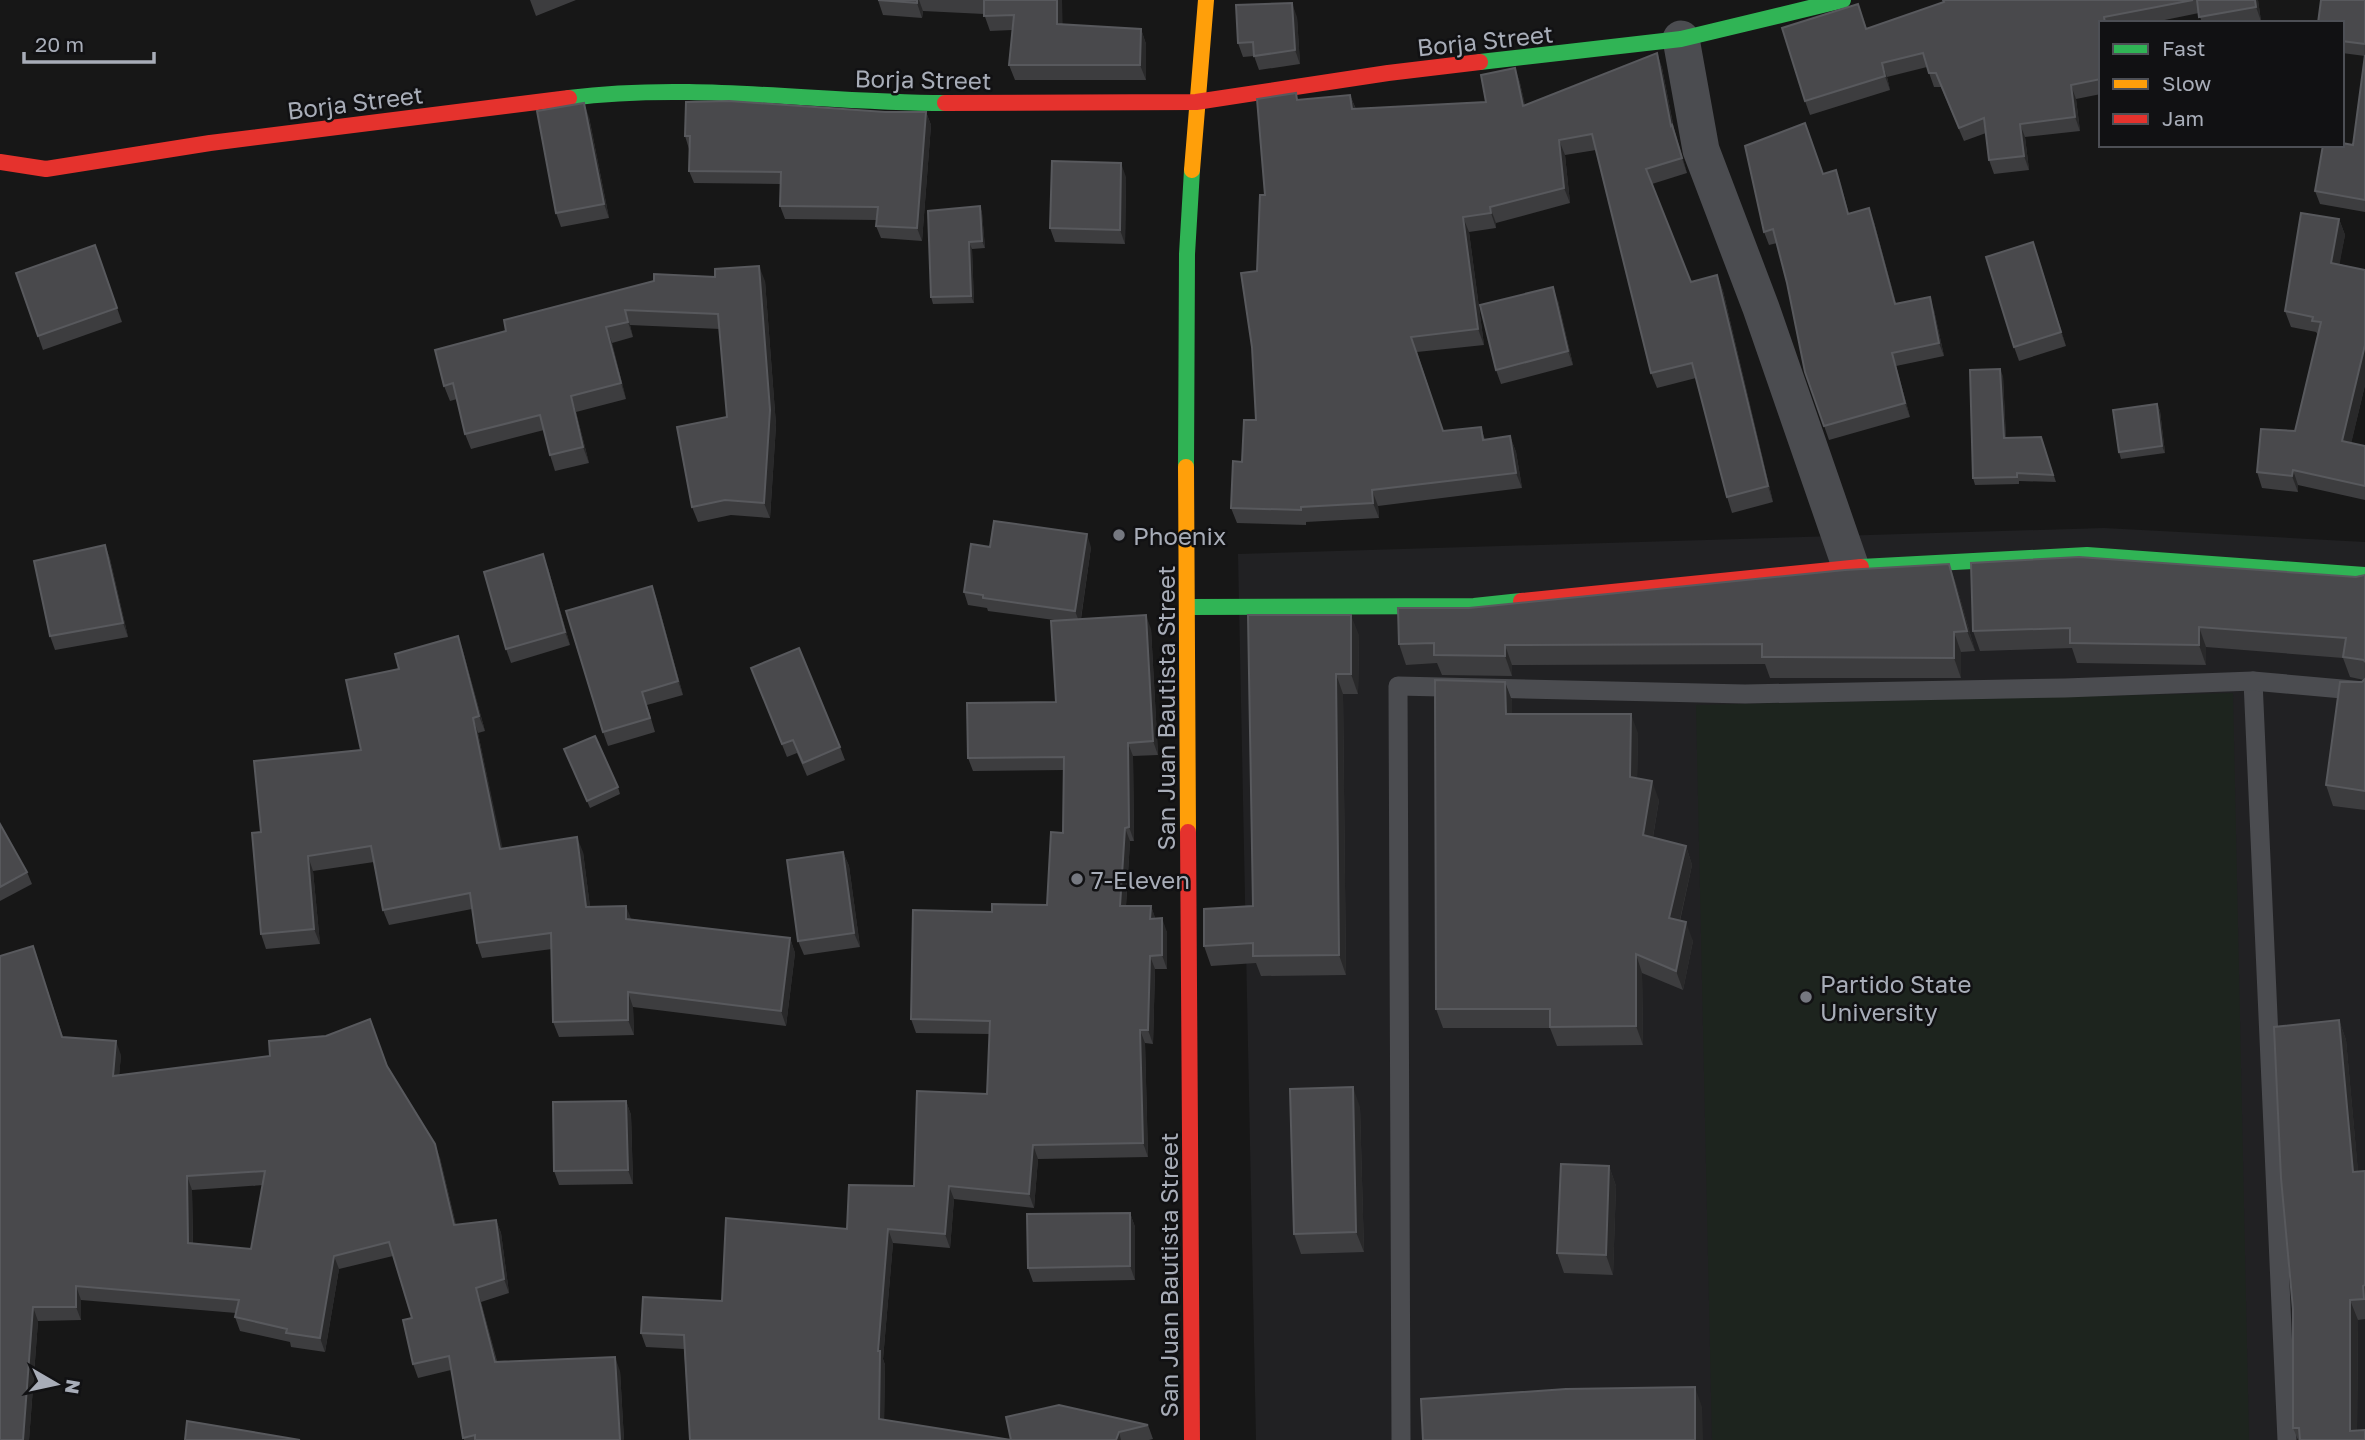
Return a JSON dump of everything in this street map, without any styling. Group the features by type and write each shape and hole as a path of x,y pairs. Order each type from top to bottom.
{"street":[{"name":"San Juan Bautista Street","path":"1192,1440 1187,254 1196,102 1206,0"},
{"name":"Borja Street","path":"0,162 46,169 210,143 598,94 734,92 891,103 1196,102 1388,73 1681,39 1843,0"},
{"path":"1681,39 1701,150 1761,308 1851,568"},
{"path":"1188,607 1474,606 1851,568 2087,555 2365,575"}],"lane":[{"path":"2253,681 2287,1440"},
{"path":"1401,1440 1398,686 1745,694 2253,681 2365,691"}],"shaded area":[{"name":"Partido State University","path":"2104,528 2365,542 2365,1440 1256,1440 1238,554"},
{"path":"2233,693 2249,1440 1712,1440 1696,705"}],"building":[{"path":"878,0 917,0 917,3"},
{"path":"984,0 1057,0 1057,24 1141,29 1140,65 1009,65 1014,15 984,16"},
{"path":"1943,0 2193,0 2104,17 2105,21 2099,21 2099,79 2071,85 2075,117 2020,124 2024,156 1989,160 1984,118 1959,128 1936,73 1929,73 1923,53 1882,63 1885,76 1805,101 1782,28 1858,4 1866,29 1944,2"},
{"path":"2197,0 2255,0 2256,7 2199,17"},
{"path":"2321,0 2365,0 2365,44 2344,41 2344,21 2318,21"},
{"path":"1292,3 1295,50 1254,56 1253,42 1238,43 1236,5"},
{"path":"1657,53 1671,126 1682,158 1646,169 1691,282 1717,275 1768,486 1727,497 1692,363 1651,373 1592,134 1559,140 1564,188 1490,207 1491,213 1463,217 1478,329 1411,337 1443,431 1481,427 1483,440 1510,436 1516,473 1372,490 1373,503 1301,507 1301,510 1231,508 1233,461 1242,462 1244,420 1256,420 1252,347 1241,273 1257,271 1260,195 1265,195 1257,99 1296,93 1297,100 1350,95 1352,109 1486,102 1481,75 1515,68 1523,106"},
{"path":"2365,55 2365,200 2315,191 2323,147 2344,147 2344,143 2353,145"},
{"path":"729,101 885,112 926,112 917,228 876,226 878,207 780,206 781,172 689,171 690,136 685,136 686,102"},
{"path":"584,103 604,204 556,213 537,111"},
{"path":"1805,123 1823,174 1836,170 1848,214 1869,208 1895,304 1930,297 1939,343 1892,353 1905,403 1824,426 1805,372 1773,229 1764,232 1745,146"},
{"path":"1052,161 1121,163 1120,230 1050,228"},
{"path":"980,206 982,241 969,242 971,296 931,297 928,211"},
{"path":"2301,213 2339,219 2331,263 2365,270 2365,345 2342,441 2365,446 2365,486 2293,470 2292,476 2257,472 2261,429 2295,431 2321,322 2312,321 2313,317 2285,311"},
{"path":"2033,242 2061,332 2014,347 1986,257"},
{"path":"95,245 117,308 38,336 16,273"},
{"path":"759,266 770,410 764,503 725,500 692,507 677,427 727,417 718,314 625,310 628,322 606,327 621,383 571,396 583,447 550,455 540,415 465,434 453,383 444,386 435,350 506,331 504,320 654,281 654,274 715,277 715,269"},
{"path":"1553,287 1568,351 1496,370 1480,305"},
{"path":"2000,369 2004,438 2041,437 2053,475 2017,473 2017,477 1973,478 1970,370"},
{"path":"2157,404 2162,446 2119,452 2113,410"},
{"path":"994,521 1087,534 1075,611 983,598 983,595 964,592 971,544 990,547"},
{"path":"105,545 123,623 50,636 34,561"},
{"path":"543,554 565,632 506,649 484,572"},
{"path":"2079,557 2356,577 2365,575 2365,662 2343,657 2346,638 2199,627 2199,645 2070,643 2070,628 1973,631 1971,563"},
{"path":"1949,564 1967,631 1954,632 1954,658 1762,657 1762,644 1505,645 1505,656 1434,655 1434,643 1399,644 1398,608 1469,608 1845,570"},
{"path":"652,586 678,681 642,692 650,718 603,732 566,611"},
{"path":"1146,615 1153,741 1128,743 1129,827 1125,828 1120,906 1151,906 1150,919 1162,918 1162,955 1150,956 1148,1030 1140,1030 1143,1143 1033,1145 1029,1194 949,1186 945,1234 888,1229 878,1351 879,1419 1011,1440 690,1440 684,1335 641,1333 643,1297 722,1301 726,1218 847,1229 849,1185 914,1186 917,1091 987,1094 990,1021 911,1019 913,910 992,912 992,904 1047,905 1051,832 1063,833 1064,757 968,758 967,703 1056,702 1051,621"},
{"path":"1248,615 1351,615 1351,674 1336,674 1339,955 1253,956 1253,943 1204,946 1204,909 1253,906"},
{"path":"458,636 479,716 473,718 500,849 577,837 586,907 626,906 626,919 790,938 781,1011 628,992 628,1020 553,1022 551,933 477,943 470,893 383,910 371,846 308,856 314,929 261,934 252,833 261,832 254,761 361,750 346,680 399,669 395,654"},
{"path":"799,648 840,747 803,763 793,740 782,744 751,668"},
{"path":"2365,679 2365,791 2326,785 2340,682 2362,682"},
{"path":"1435,680 1505,682 1506,714 1631,714 1630,777 1652,781 1643,835 1686,846 1669,918 1686,922 1676,971 1636,954 1636,1026 1550,1027 1550,1009 1436,1009"},
{"path":"595,736 618,787 587,801 564,749"},
{"path":"0,824 27,872 0,887"},
{"path":"843,852 854,933 798,941 787,860"},
{"path":"33,946 62,1037 116,1041 113,1076 270,1056 269,1041 326,1036 370,1019 387,1066 435,1144 454,1225 496,1220 504,1279 476,1288 495,1362 615,1357 620,1440 475,1440 475,1435 463,1438 449,1356 413,1364 403,1320 412,1318 389,1242 334,1256 320,1338 286,1333 287,1329 235,1317 239,1300 76,1286 76,1307 33,1307 23,1440 0,1440 0,956","holes":["265,1171 251,1249 188,1243 187,1176"]},
{"path":"2339,1020 2353,1172 2365,1171 2364,1299 2350,1300 2350,1431 2365,1430 2365,1440 2300,1440 2299,1428 2293,1428 2293,1309 2281,1178 2274,1027"},
{"path":"1353,1087 1356,1232 1294,1234 1290,1089"},
{"path":"626,1101 628,1170 554,1171 553,1102"},
{"path":"1561,1164 1609,1166 1606,1255 1557,1253"},
{"path":"1130,1213 1130,1266 1028,1268 1027,1214"},
{"path":"1695,1387 1695,1440 1423,1440 1421,1399 1566,1389"},
{"path":"1059,1405 1148,1425 1119,1432 1116,1440 1011,1440 1006,1417"},
{"path":"187,1421 300,1440 185,1440"}],"traffic: fast":[{"path":"1480,62 1681,39 1843,0"},
{"path":"569,98 663,92 945,103"},
{"path":"1186,467 1187,254 1192,170"},
{"path":"1861,567 2087,555 2365,575"},
{"path":"1188,607 1474,606 1521,601"}],"traffic: slow":[{"path":"1192,170 1206,0"},
{"path":"1186,467 1188,832"}],"traffic: jam":[{"path":"945,103 1196,102 1480,62"},
{"path":"0,162 46,169 210,143 569,98"},
{"path":"1521,601 1861,567"},
{"path":"1188,832 1192,1440"}],"place":[{"name":"Phoenix","path":"1119,535"},
{"name":"7-Eleven","path":"1077,879"},
{"name":"Partido State University","path":"1806,997"}]}
